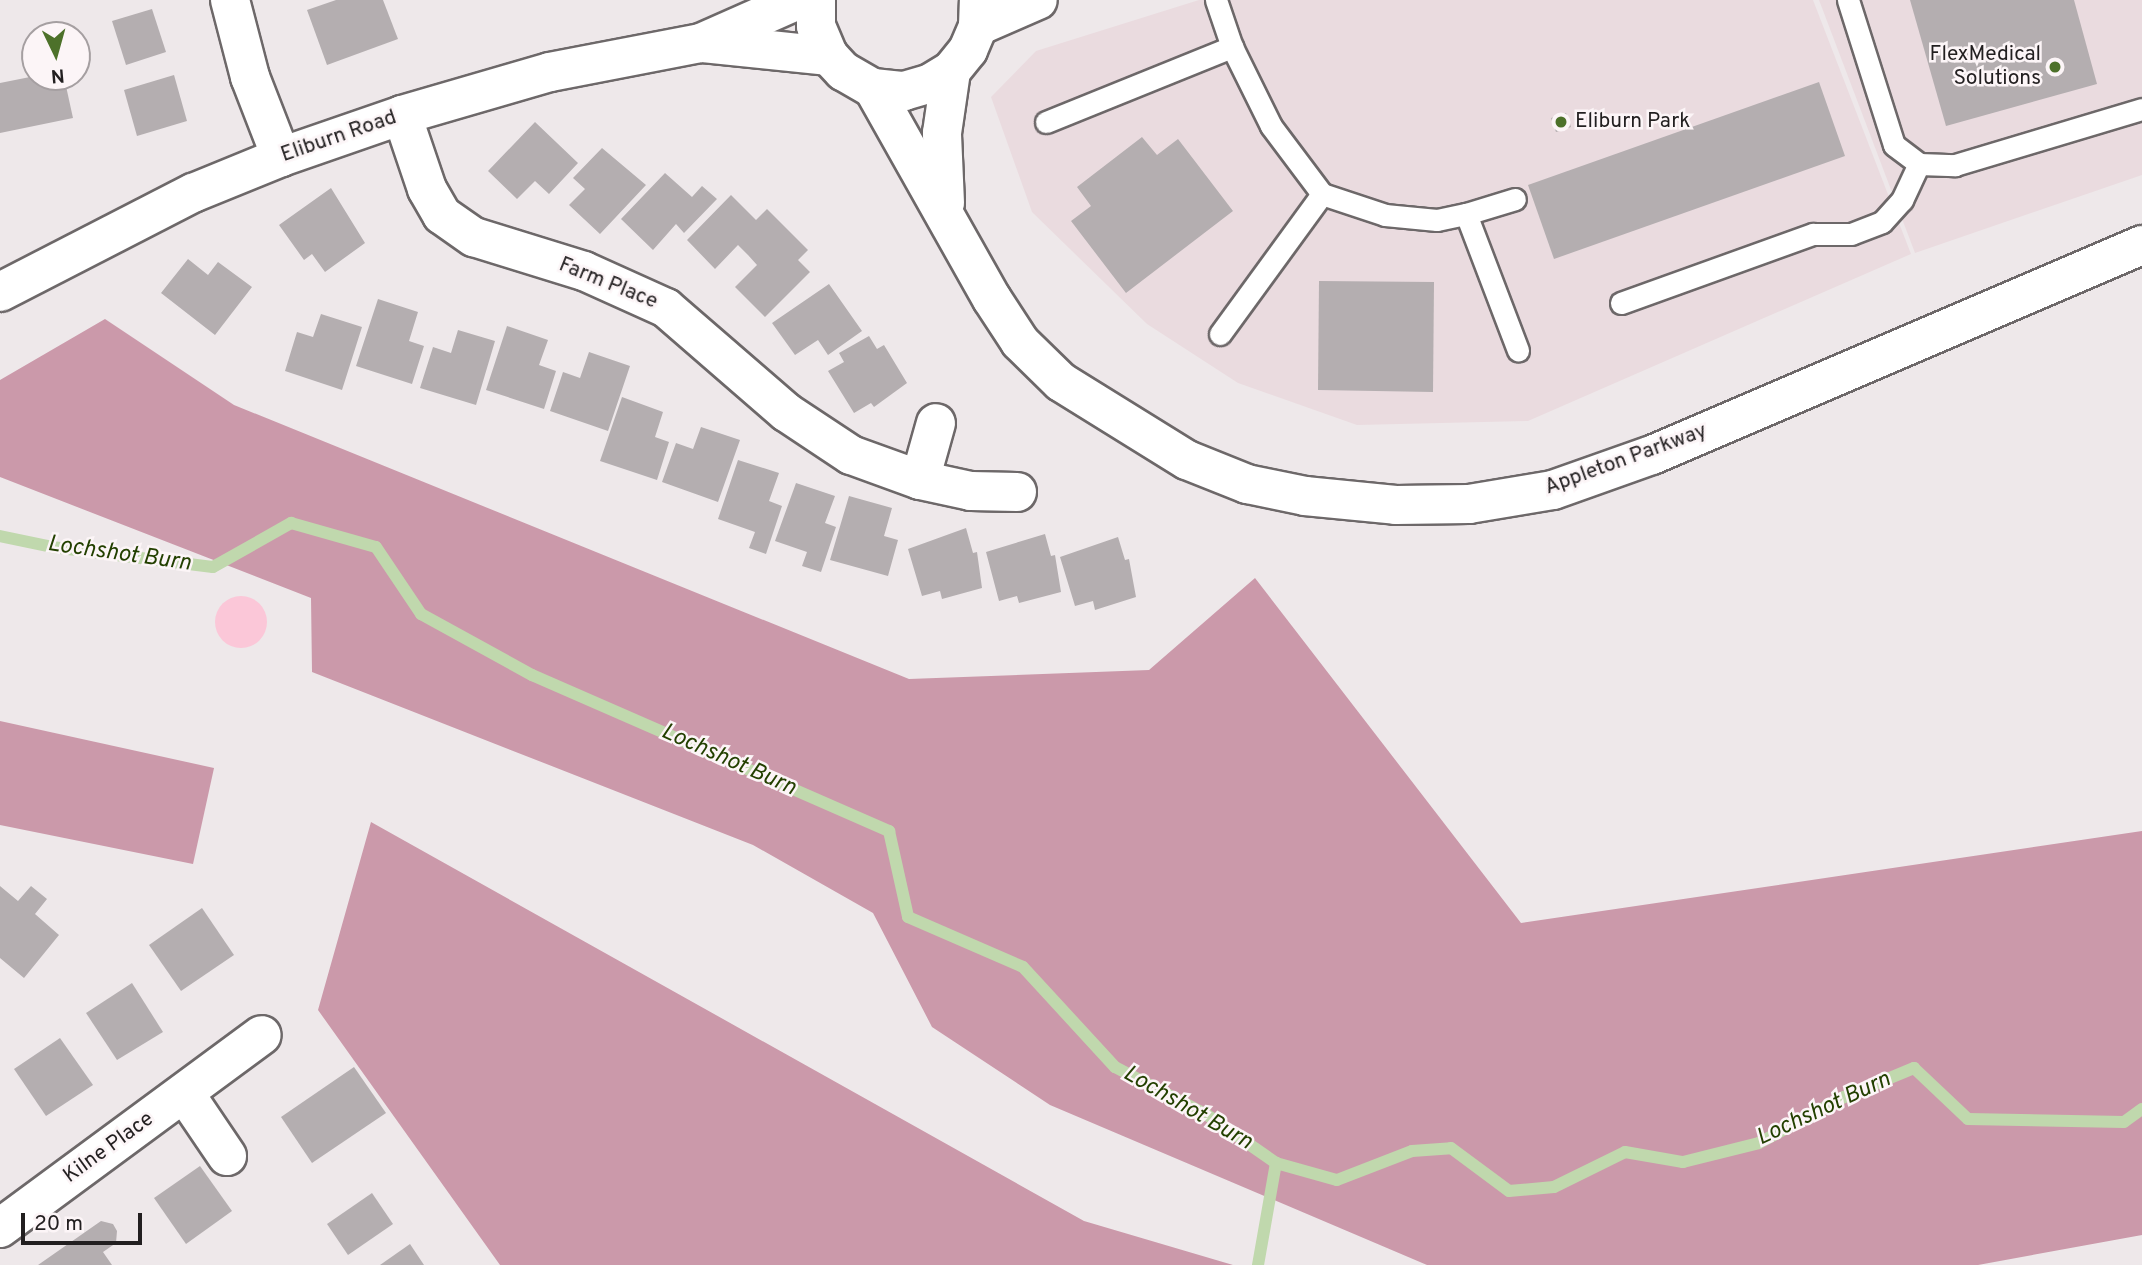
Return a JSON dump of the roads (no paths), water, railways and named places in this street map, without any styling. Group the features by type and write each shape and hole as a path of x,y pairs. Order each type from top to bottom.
{"street":[{"path":"230,0 250,77 281,157"},
{"name":"Eliburn Road","path":"0,292 193,193 281,157 401,115 550,72 701,43 799,0"},
{"name":"Appleton Parkway","path":"816,0 816,26 830,56 843,71 873,89 1020,342 1061,382 1135,432 1187,460 1247,484 1305,496 1396,505 1469,505 1553,490 1652,455 2142,245"},
{"path":"978,13 1038,0"},
{"name":"Appleton Parkway","path":"873,89 904,90 929,84 951,71 968,50 978,13"},
{"name":"Eliburn Road","path":"701,43 830,56"},
{"name":"Appleton Parkway","path":"945,209 942,133 951,71"},
{"name":"Farm Place","path":"401,115 427,188 442,215 474,237 584,271 666,308 786,412 851,455 920,480 971,491 1017,492"},
{"path":"920,480 936,423"},
{"name":"Kilne Place","path":"0,1228 262,1035"},
{"path":"185,1094 227,1156"}],"lane":[{"path":"1216,0 1232,47 1271,126 1322,194 1385,215 1437,220 1515,199"},
{"path":"1848,0 1894,145 1919,164 1955,166 2142,109"},
{"path":"1046,121 1232,47"},
{"path":"1621,303 1814,233 1851,234 1882,222 1902,200 1919,164"},
{"path":"1220,334 1322,194"},
{"path":"1466,214 1518,350"}],"waterway":[{"name":"Lochshot Burn","path":"0,536 52,547 213,567 291,523 376,547 421,614 532,675 889,831 908,917 1023,967 1115,1067 1207,1115 1276,1163 1337,1180 1412,1151 1451,1148 1509,1191 1554,1187 1625,1152 1683,1162 1759,1143 1844,1097 1914,1068 1968,1119 2124,1122 2142,1109"},
{"path":"1258,1265 1276,1163"}],"place":[{"name":"FlexMedical Solutions","path":"2055,67"},
{"name":"Eliburn Park","path":"1561,122"}]}
